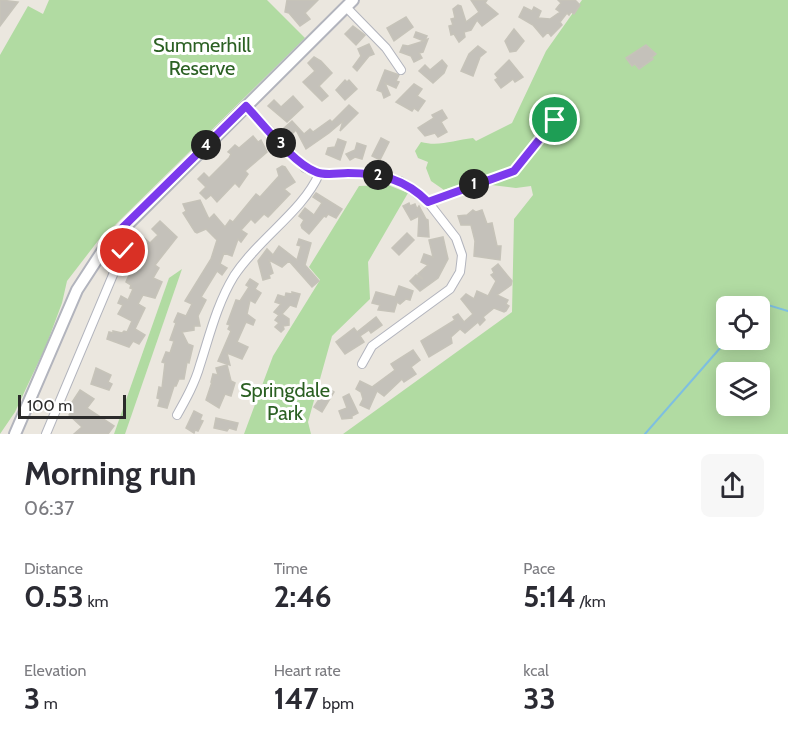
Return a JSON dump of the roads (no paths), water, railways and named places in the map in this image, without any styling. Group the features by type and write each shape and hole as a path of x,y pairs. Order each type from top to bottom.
{"main road":[{"path":"15,434 85,275 119,231 347,3"}],"street":[{"path":"347,3 386,48 401,70"},
{"path":"246,106 305,168 319,174 348,173 393,178 411,187 428,202 456,238 462,255 460,272 450,288 372,346 362,364"},
{"path":"428,202 514,171 564,106"},
{"path":"177,415 200,368 218,305 235,275 259,243 309,193 319,174"},
{"path":"46,434 123,251 125,240 119,231"}],"waterway":[{"path":"770,306 788,311"},
{"path":"645,434 718,350"}],"park label":[{"name":"Summerhill Reserve","path":"202,56"},
{"name":"Springdale Park","path":"285,402"}]}
